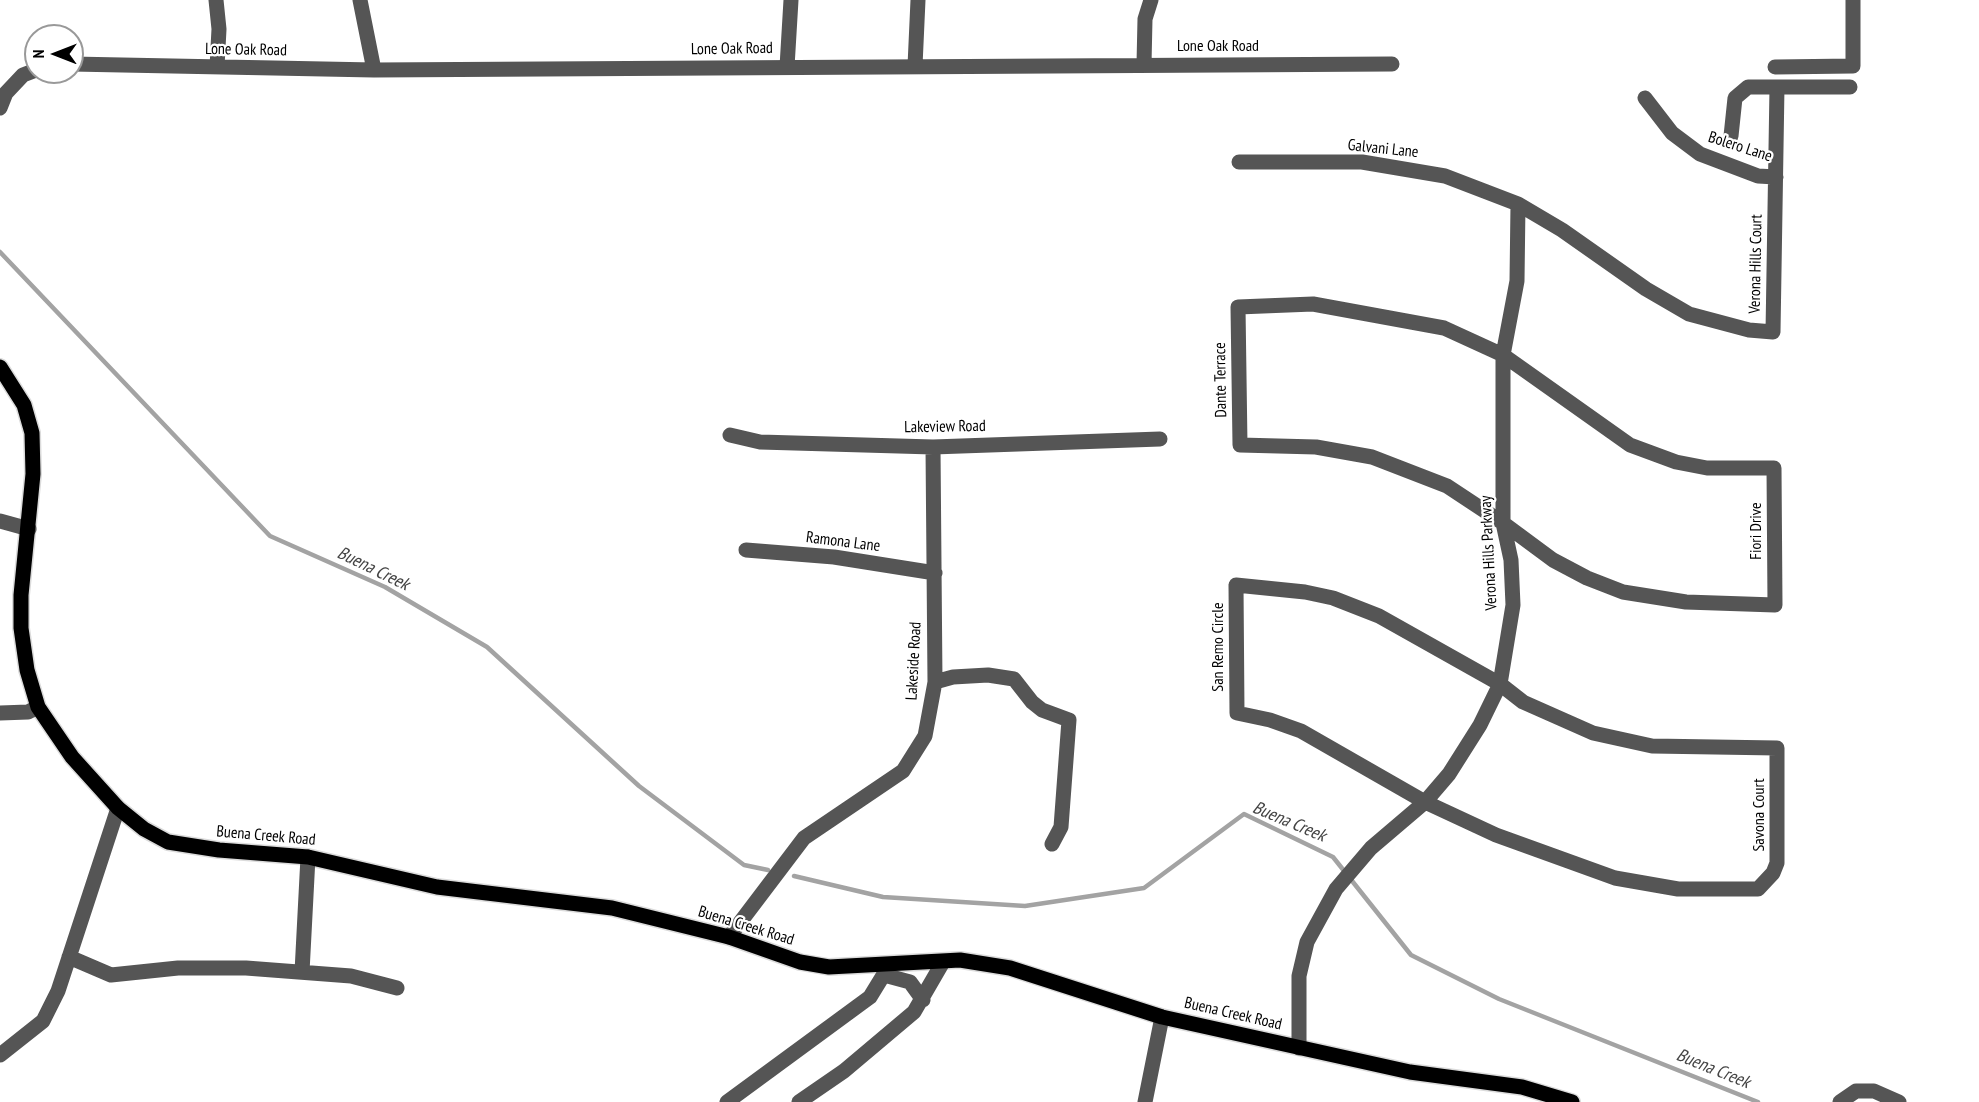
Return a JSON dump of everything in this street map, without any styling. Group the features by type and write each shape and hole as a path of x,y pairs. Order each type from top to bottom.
{"main road":[{"name":"Buena Creek Road","path":"0,367 24,405 32,433 33,474 21,595 21,628 27,670 38,707 72,757 118,808 144,829 168,842 219,850 308,857 437,887 612,908 729,937 800,962 829,967 887,970 960,960 1010,968 1162,1017 1410,1072 1522,1087 1572,1102"}],"street":[{"path":"216,0 219,29 218,67"},
{"path":"360,0 374,70"},
{"path":"787,67 791,0"},
{"path":"915,66 918,0"},
{"path":"1144,64 1145,19 1151,0"},
{"path":"1775,67 1853,66 1853,0"},
{"name":"Lone Oak Road","path":"84,64 374,70 1392,64"},
{"path":"0,108 6,93 24,75"},
{"path":"1731,136 1735,98 1748,87 1850,87"},
{"name":"Verona Hills Court","path":"1518,204 1562,230 1646,289 1689,314 1749,330 1773,332 1777,87"},
{"name":"Bolero Lane","path":"1645,98 1672,133 1700,154 1758,176 1776,177"},
{"name":"Galvani Lane","path":"1239,162 1362,162 1445,176 1518,204"},
{"name":"Verona Hills Parkway","path":"1299,1048 1299,976 1307,942 1341,883 1371,848 1425,802 1449,774 1480,725 1500,684 1513,605 1511,560 1503,523 1503,355 1517,281 1518,204"},
{"name":"Dante Terrace","path":"1503,355 1444,328 1313,304 1238,307 1240,445 1316,447 1372,457 1447,486 1503,523"},
{"name":"Fiori Drive","path":"1503,355 1630,445 1676,462 1707,468 1774,468 1775,605 1686,602 1623,592 1587,578 1553,560 1503,523"},
{"name":"Lakeview Road","path":"730,435 760,442 933,447 1160,439"},
{"name":"Lakeside Road","path":"729,937 804,838 903,771 925,736 935,682 933,447"},
{"path":"0,521 29,529"},
{"name":"Ramona Lane","path":"746,550 834,557 935,573"},
{"name":"San Remo Circle","path":"1425,802 1300,732 1270,720 1237,713 1236,585 1305,592 1333,598 1379,616 1500,684"},
{"path":"935,682 953,677 987,675 1014,679 1032,702 1042,710 1069,720 1060,827 1052,844"},
{"name":"Savona Court","path":"1425,802 1496,835 1615,878 1678,889 1758,889 1773,873 1777,863 1777,748 1652,746 1593,733 1522,702 1500,684"},
{"path":"0,713 28,712 38,707"},
{"path":"0,1055 43,1021 58,991 118,808"},
{"path":"302,972 308,857"},
{"path":"69,957 111,975 178,968 246,968 351,976 397,988"},
{"path":"799,1102 844,1071 914,1012 943,962"},
{"path":"728,1102 870,997 887,970 910,982 923,1000"},
{"path":"1145,1102 1162,1017"},
{"path":"1840,1102 1856,1091 1874,1092 1899,1102"}],"waterway":[{"name":"Buena Creek","path":"0,252 270,536 385,587 487,647 639,786 744,865 768,870"},
{"name":"Buena Creek","path":"794,876 883,897 1025,906 1144,888 1244,814 1333,857 1411,955 1499,999 1758,1102"}]}
